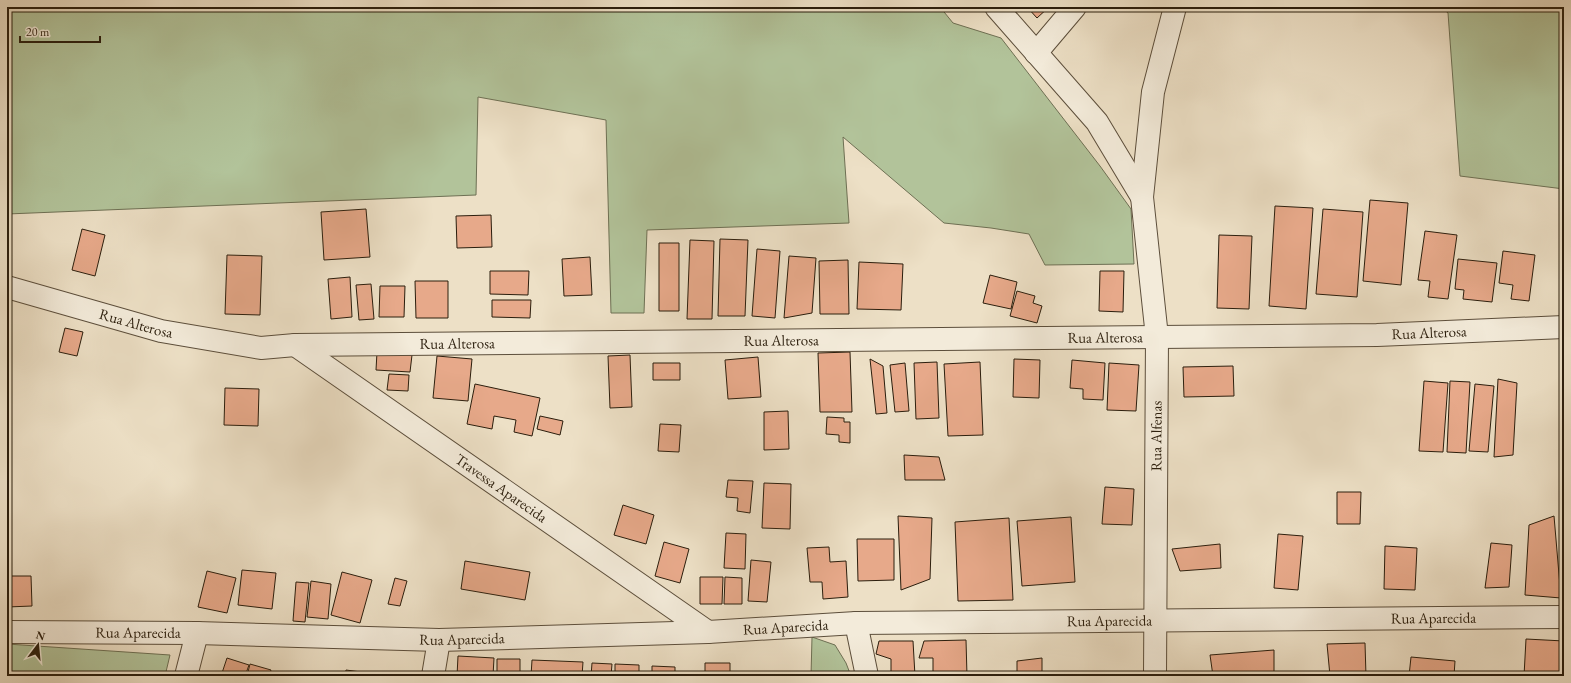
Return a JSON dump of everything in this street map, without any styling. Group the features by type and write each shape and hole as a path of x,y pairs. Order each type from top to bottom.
{"street":[{"path":"996,7 1096,122 1142,197"},
{"path":"1036,53 1076,7"},
{"path":"1142,197 1154,92 1175,7"},
{"name":"Rua Alfenas","path":"1142,197 1157,338 1155,676"},
{"name":"Rua Alterosa","path":"7,287 161,331 261,348 295,345 1377,336 1564,328"},
{"name":"Travessa Aparecida","path":"295,345 708,632"},
{"name":"Rua Aparecida","path":"7,632 197,634 439,640 708,632 856,623 1564,617"},
{"path":"856,623 867,676"},
{"path":"186,676 197,634"},
{"path":"434,676 439,640"}],"green space":[{"path":"7,7 940,7 953,23 1001,38 1100,166 1131,209 1134,264 1045,265 1029,234 944,223 843,137 849,223 647,230 644,313 611,313 606,120 478,97 476,195 7,214"},
{"path":"1441,7 1564,7 1564,189 1460,176 1448,13"},
{"path":"812,637 835,645 846,663 851,676 811,676"},
{"path":"7,644 170,655 165,676 7,676"}],"building":[{"path":"1027,7 1049,7 1037,18"},
{"path":"1370,200 1408,203 1401,285 1363,281"},
{"path":"1275,206 1313,208 1306,309 1269,306"},
{"path":"366,209 370,257 324,260 321,212"},
{"path":"1323,209 1363,212 1357,297 1316,294"},
{"path":"491,215 492,247 457,248 456,216"},
{"path":"82,229 105,235 95,276 72,270"},
{"path":"1425,231 1457,235 1448,299 1428,297 1430,281 1418,280"},
{"path":"1219,235 1252,236 1249,309 1217,308"},
{"path":"720,239 748,240 745,316 718,316"},
{"path":"690,240 714,241 712,319 687,319"},
{"path":"659,243 679,243 679,311 659,311"},
{"path":"757,249 780,251 775,318 752,316"},
{"path":"1503,251 1535,255 1529,301 1511,299 1513,285 1499,283"},
{"path":"227,255 262,256 260,315 225,314"},
{"path":"789,256 816,258 812,313 784,318"},
{"path":"590,257 592,295 564,296 562,259"},
{"path":"1458,259 1497,263 1492,302 1463,299 1464,290 1455,289"},
{"path":"848,260 849,314 820,314 819,261"},
{"path":"859,262 903,264 901,310 857,309"},
{"path":"490,271 529,271 528,295 490,294"},
{"path":"1100,271 1124,271 1123,312 1099,311"},
{"path":"990,275 1017,282 1011,309 983,303"},
{"path":"350,277 352,317 331,319 328,279"},
{"path":"415,281 448,281 448,318 416,318"},
{"path":"371,284 374,319 359,320 356,285"},
{"path":"380,286 405,286 404,317 379,317"},
{"path":"1017,291 1035,296 1033,303 1042,306 1037,323 1010,316"},
{"path":"492,300 531,300 530,318 492,317"},
{"path":"65,328 83,332 77,356 59,352"},
{"path":"377,352 412,355 410,372 376,370"},
{"path":"850,352 852,412 820,412 818,353"},
{"path":"630,355 632,407 610,408 608,356"},
{"path":"437,356 472,359 468,401 433,398"},
{"path":"758,357 761,397 728,399 725,360"},
{"path":"870,359 883,366 887,413 876,414"},
{"path":"1014,359 1040,360 1039,398 1013,397"},
{"path":"1072,360 1105,363 1103,400 1083,399 1083,389 1070,388"},
{"path":"937,362 939,418 916,419 914,363"},
{"path":"980,362 983,435 948,436 944,364"},
{"path":"653,363 680,363 680,380 653,380"},
{"path":"905,363 909,411 895,412 890,365"},
{"path":"1109,363 1139,365 1136,411 1107,410"},
{"path":"1233,366 1234,396 1184,397 1183,367"},
{"path":"389,374 409,375 408,391 387,390"},
{"path":"1498,379 1517,383 1513,455 1494,457"},
{"path":"1424,381 1448,383 1443,452 1419,451"},
{"path":"1450,381 1470,382 1466,453 1447,452"},
{"path":"475,384 540,398 532,436 514,432 516,420 494,416 492,429 467,424"},
{"path":"1475,384 1494,386 1488,452 1469,451"},
{"path":"225,388 259,389 258,426 224,425"},
{"path":"788,411 789,449 764,450 764,412"},
{"path":"540,416 563,421 560,435 537,429"},
{"path":"827,417 844,418 844,422 850,422 850,443 839,442 839,435 826,434"},
{"path":"660,424 681,425 679,452 658,451"},
{"path":"904,455 939,457 945,480 905,480"},
{"path":"728,480 753,481 750,513 737,511 738,498 726,497"},
{"path":"764,483 791,484 790,529 762,528"},
{"path":"1105,487 1134,489 1132,525 1102,524"},
{"path":"1337,492 1361,492 1360,524 1337,524"},
{"path":"623,505 654,515 646,544 614,535"},
{"path":"898,516 932,518 930,579 901,590"},
{"path":"1554,516 1561,598 1525,595 1529,525"},
{"path":"1071,517 1075,582 1022,586 1017,521"},
{"path":"1009,518 1013,600 958,601 955,522"},
{"path":"726,533 746,534 745,569 724,568"},
{"path":"1278,534 1303,536 1298,590 1274,588"},
{"path":"857,539 894,539 894,580 858,581"},
{"path":"664,542 689,549 680,583 655,576"},
{"path":"1491,543 1512,545 1509,587 1485,588"},
{"path":"1220,544 1221,568 1180,571 1172,549"},
{"path":"1385,546 1417,548 1415,590 1384,589"},
{"path":"829,547 830,562 846,561 848,597 823,599 822,582 810,582 807,548"},
{"path":"751,560 771,562 767,602 748,601"},
{"path":"465,561 530,572 525,600 461,589"},
{"path":"242,570 276,573 272,609 238,605"},
{"path":"207,571 236,578 227,613 198,607"},
{"path":"342,572 372,580 360,623 331,615"},
{"path":"7,576 31,576 32,606 7,607"},
{"path":"700,577 723,577 722,604 700,604"},
{"path":"725,577 742,578 742,604 724,604"},
{"path":"395,578 407,581 400,606 388,604"},
{"path":"311,581 331,584 328,619 307,617"},
{"path":"296,582 309,583 305,622 293,621"},
{"path":"1526,639 1564,641 1564,676 1524,676"},
{"path":"966,640 967,676 933,676 933,658 919,658 924,641"},
{"path":"879,641 913,641 915,676 891,676 891,659 876,654"},
{"path":"1365,643 1366,676 1330,676 1327,644"},
{"path":"1274,650 1274,676 1213,676 1210,655"},
{"path":"458,656 494,658 493,676 457,676"},
{"path":"1411,657 1455,661 1454,676 1409,676"},
{"path":"227,658 249,665 245,676 221,676"},
{"path":"1042,658 1042,676 1017,676 1017,661"},
{"path":"497,659 520,659 520,676 497,676"},
{"path":"532,660 583,662 582,676 531,676"},
{"path":"592,663 612,664 611,676 591,676"},
{"path":"705,663 730,663 730,676 705,676"},
{"path":"250,664 271,670 269,676 247,676"},
{"path":"615,664 639,665 639,676 615,676"},
{"path":"652,666 675,667 675,676 652,676"},
{"path":"346,670 391,676 345,676"}]}
